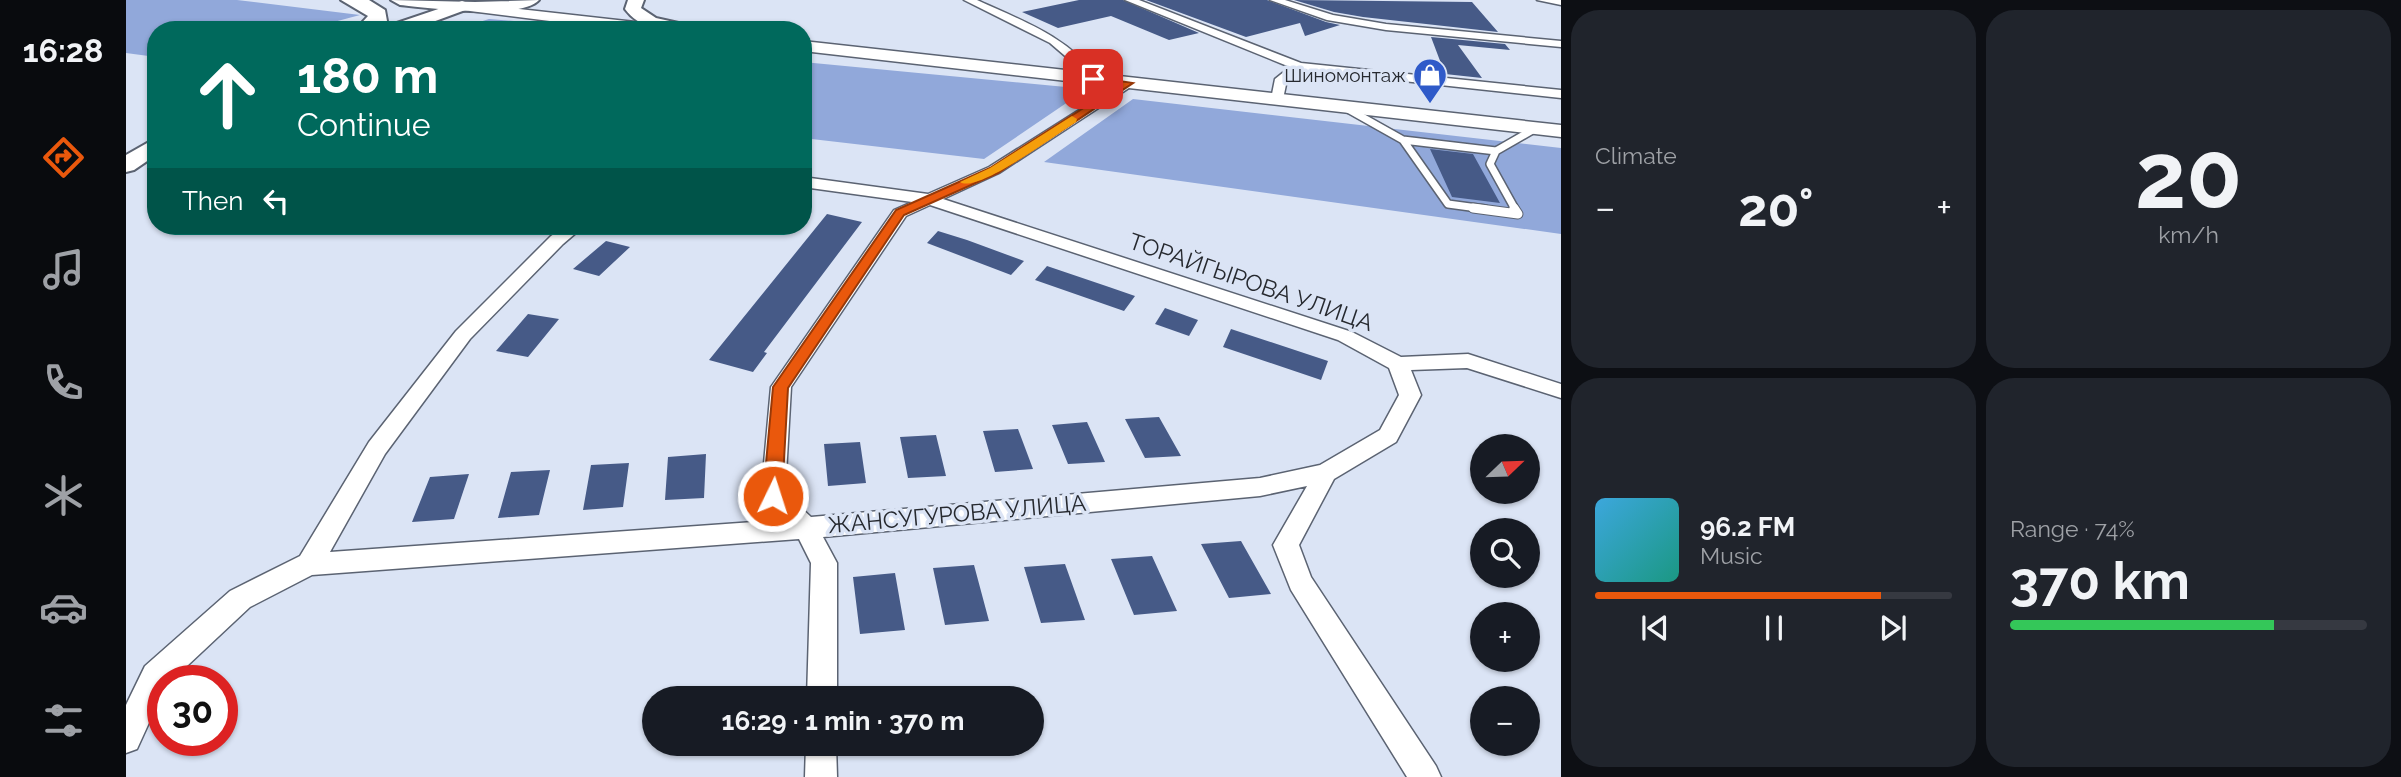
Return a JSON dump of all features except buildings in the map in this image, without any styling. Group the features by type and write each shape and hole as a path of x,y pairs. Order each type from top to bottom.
{"highway":[{"path":"350,0 366,5 378,15 377,21"},
{"path":"400,0 468,7 530,0"}],"main road":[{"path":"636,0 633,9 637,15 653,21"},
{"path":"399,21 440,4"},
{"path":"423,21 468,7 586,21"},
{"path":"812,47 1561,131"},
{"path":"126,152 147,139"},
{"path":"126,166 147,151"}],"street":[{"path":"969,0 1058,44 1086,68 1093,79"},
{"path":"1130,0 1299,66 1561,94"},
{"path":"1276,0 1331,18 1386,27 1561,44"},
{"path":"1542,0 1561,2"},
{"path":"1277,99 1281,79 1299,66"},
{"path":"822,686 824,563 806,528 773,496 780,387 900,213 994,170 1128,83"},
{"name":"ТОРАЙГЫРОВА УЛИЦА","path":"812,183 928,199 1345,336 1398,364"},
{"path":"126,738 155,676 240,599 309,564 377,447 463,335 564,235"},
{"path":"1398,364 1468,360 1561,391"},
{"name":"ЖАНСУГУРОВА УЛИЦА","path":"309,564 806,528 1260,487 1326,473 1388,436 1409,395 1398,364"},
{"path":"1326,473 1286,545 1300,582 1425,777"},
{"path":"821,756 821,777"}],"lane":[{"path":"1343,107 1403,140 1496,151"},
{"path":"1403,140 1448,204 1518,214 1490,164 1496,151 1536,128"}],"shaded area":[{"path":"126,0 237,0 360,15 338,21 147,21 147,56 126,53"},
{"path":"489,19 513,21 483,21"},
{"path":"812,63 1087,89 984,159 812,139"},
{"path":"1133,99 1561,148 1561,234 1044,162"}],"slow traffic":[{"path":"966,182 994,170 1072,119"}],"place":[{"name":"Шиномонтаж","path":"1430,105"}],"route":[{"path":"773,496 780,387 900,213 994,170 1128,83 1093,79"}]}
